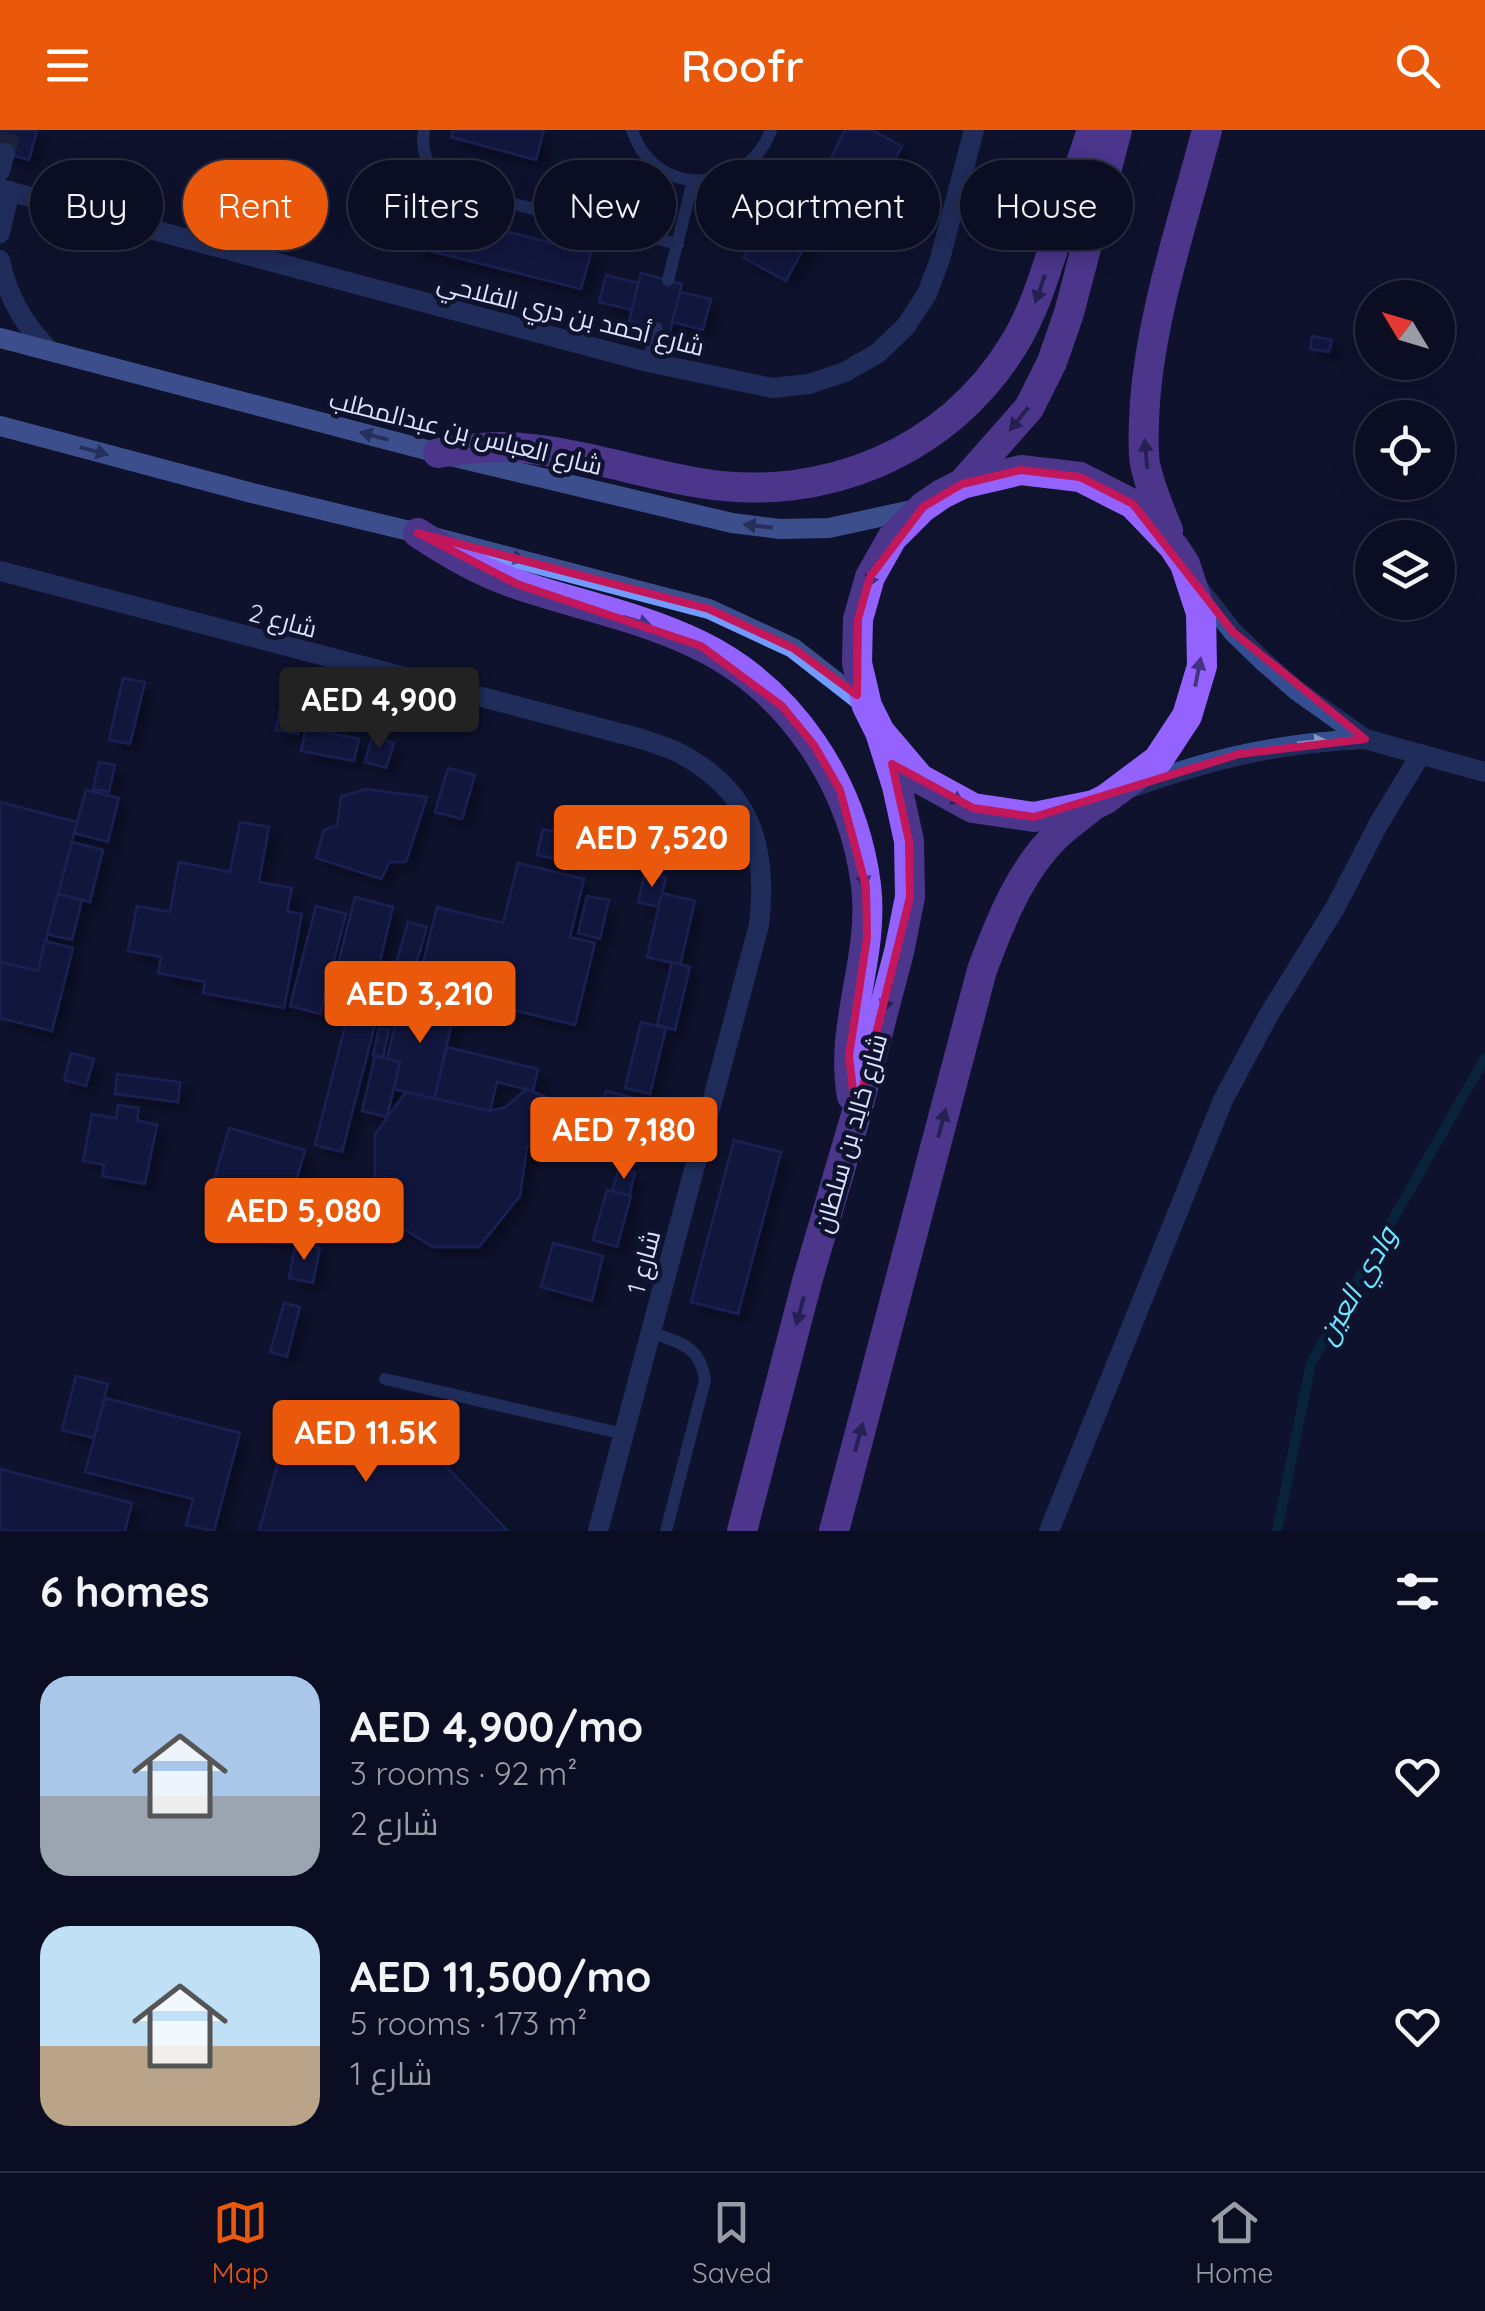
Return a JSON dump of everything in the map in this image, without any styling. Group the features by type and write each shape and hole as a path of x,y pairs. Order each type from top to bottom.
{"main road":[{"path":"438,453 478,447 519,447 745,489 791,487 835,478 878,463 918,442 955,414 987,382 1014,345 1035,304 1092,130"},
{"path":"1105,799 1034,818 973,808 920,779 874,719 857,663 858,620 870,576 892,538 923,507 962,484 993,451 1028,408 1052,362 1118,130"},
{"path":"834,1531 982,970 1000,922 1024,877 1056,836 1158,760 1187,716 1202,666 1201,613 1154,498 1144,461 1146,385 1155,326 1208,130"},
{"path":"962,484 1020,470 1080,477 1133,504 1180,555"},
{"path":"418,532 482,570 654,626 701,646 744,672 782,706 814,745 840,790 857,837 866,887 868,938 849,1056 856,1115"},
{"name":"شارع خالِد بن سلطان","path":"742,1531 808,1278 856,1115 910,897 909,841 897,786 874,719"}],"street":[{"name":"شارع أحمد بن دري الفلاحي","path":"0,233 5,190 648,362 772,388 809,384 846,372 878,352 906,326 927,294 940,259 974,130"},
{"path":"0,260 13,302 49,350"},
{"name":"شارع العباس بن عبدالمطلب","path":"0,338 438,453 732,523 780,529 829,528 923,507"},
{"path":"0,426 710,609 792,648 874,719"},
{"path":"1180,555 1206,600 1296,690 1366,739 1485,772"},
{"name":"شارع 2","path":"0,572 642,739 678,752 708,772 734,798 754,830"},
{"path":"1105,799 1239,754 1281,746 1366,739"},
{"path":"1049,1531 1223,1100 1420,754"},
{"name":"شارع 1","path":"598,1531 759,925 763,893 754,830"}],"lane":[{"path":"424,130 422,143 428,165 454,187 678,244"},
{"path":"632,130 643,152 665,172 693,181 722,179 747,166 766,145 771,130"},
{"path":"668,280 693,181"},
{"path":"648,362 656,328"},
{"path":"650,1332 688,1346 697,1355 705,1380 666,1531"},
{"path":"385,1378 624,1434"}],"highlighted area":[{"path":"1021,470 1080,477 1133,504 1233,632 1365,739 1239,754 1034,817 973,808 892,764 909,841 910,897 856,1115 849,1056 867,938 866,887 840,790 814,745 782,706 701,646 517,584 418,533 709,609 793,648 857,695 858,619 870,577 923,507 962,484"}],"building":[{"path":"0,130 37,130 29,160 0,152"},
{"path":"453,130 544,130 536,160 451,137"},
{"path":"845,130 871,130 902,146 895,160 830,160"},
{"path":"514,233 534,238 534,250 591,253 581,289 426,250 514,250"},
{"path":"748,250 803,250 786,281 744,258"},
{"path":"641,273 682,284 670,332 629,321"},
{"path":"606,275 638,283 632,310 599,302"},
{"path":"680,292 711,299 703,330 672,322"},
{"path":"1312,336 1332,340 1329,352 1310,349"},
{"path":"123,678 145,682 130,744 109,740"},
{"path":"280,709 301,713 298,734 276,730"},
{"path":"306,728 359,739 354,761 301,751"},
{"path":"372,737 394,743 386,768 365,762"},
{"path":"99,762 115,765 109,792 93,789"},
{"path":"448,768 475,775 462,819 435,812"},
{"path":"365,789 427,797 406,862 390,862 381,879 316,858 324,830 337,825 341,797"},
{"path":"86,790 119,798 108,842 74,833"},
{"path":"0,802 77,822 38,971 0,962"},
{"path":"240,822 269,827 259,882 292,888 287,911 302,914 284,1008 203,993 205,982 158,973 161,957 128,951 137,906 170,912 179,862 230,872"},
{"path":"543,829 571,835 565,861 537,855"},
{"path":"72,842 103,850 90,902 58,894"},
{"path":"518,863 584,879 570,937 595,943 575,1025 442,993 445,981 420,975 437,907 503,923"},
{"path":"645,873 666,878 659,907 638,902"},
{"path":"662,893 695,901 680,965 647,957"},
{"path":"58,894 82,900 72,940 47,934"},
{"path":"587,896 609,900 600,939 578,933"},
{"path":"355,897 393,907 375,982 336,972"},
{"path":"316,906 346,914 320,1014 290,1006"},
{"path":"408,922 427,927 407,996 388,991"},
{"path":"45,941 73,948 52,1031 0,1018 0,962 38,971"},
{"path":"672,962 690,967 675,1030 657,1025"},
{"path":"353,976 370,980 364,1002 347,997"},
{"path":"374,993 387,996 381,1022 368,1018"},
{"path":"402,998 455,1010 434,1099 394,1089 400,1062 387,1059"},
{"path":"348,1014 376,1021 342,1152 315,1145"},
{"path":"641,1022 666,1028 650,1094 625,1088"},
{"path":"379,1028 389,1030 383,1057 373,1055"},
{"path":"447,1047 538,1069 533,1091 497,1082 490,1111 434,1099"},
{"path":"71,1053 94,1059 86,1086 64,1080"},
{"path":"375,1056 400,1062 387,1117 362,1111"},
{"path":"117,1074 180,1082 178,1102 115,1094"},
{"path":"526,1089 556,1101 561,1121 548,1142 527,1147 520,1196 479,1247 433,1247 399,1226 402,1203 375,1181 375,1134 406,1092 490,1111 506,1107"},
{"path":"606,1091 646,1101 636,1141 596,1131"},
{"path":"118,1105 139,1108 137,1120 157,1125 145,1184 102,1176 104,1165 83,1161 92,1114 116,1118"},
{"path":"229,1128 305,1150 285,1219 209,1197"},
{"path":"734,1140 781,1152 738,1314 691,1302"},
{"path":"619,1169 635,1173 629,1196 612,1191"},
{"path":"607,1190 631,1196 617,1247 593,1240"},
{"path":"247,1208 285,1219 279,1238 242,1227"},
{"path":"296,1243 320,1248 313,1283 289,1278"},
{"path":"553,1243 603,1256 592,1301 541,1287"},
{"path":"284,1303 300,1307 287,1357 270,1352"},
{"path":"76,1376 108,1384 94,1438 62,1430"},
{"path":"105,1398 240,1433 214,1531 186,1525 193,1499 85,1472"},
{"path":"291,1416 420,1439 508,1531 259,1531"},
{"path":"0,1469 132,1503 125,1531 0,1531"}],"waterway":[{"name":"وادي العين","path":"1277,1531 1311,1363 1485,1058"}],"tunnel":[{"path":"5,153 11,130"}]}
